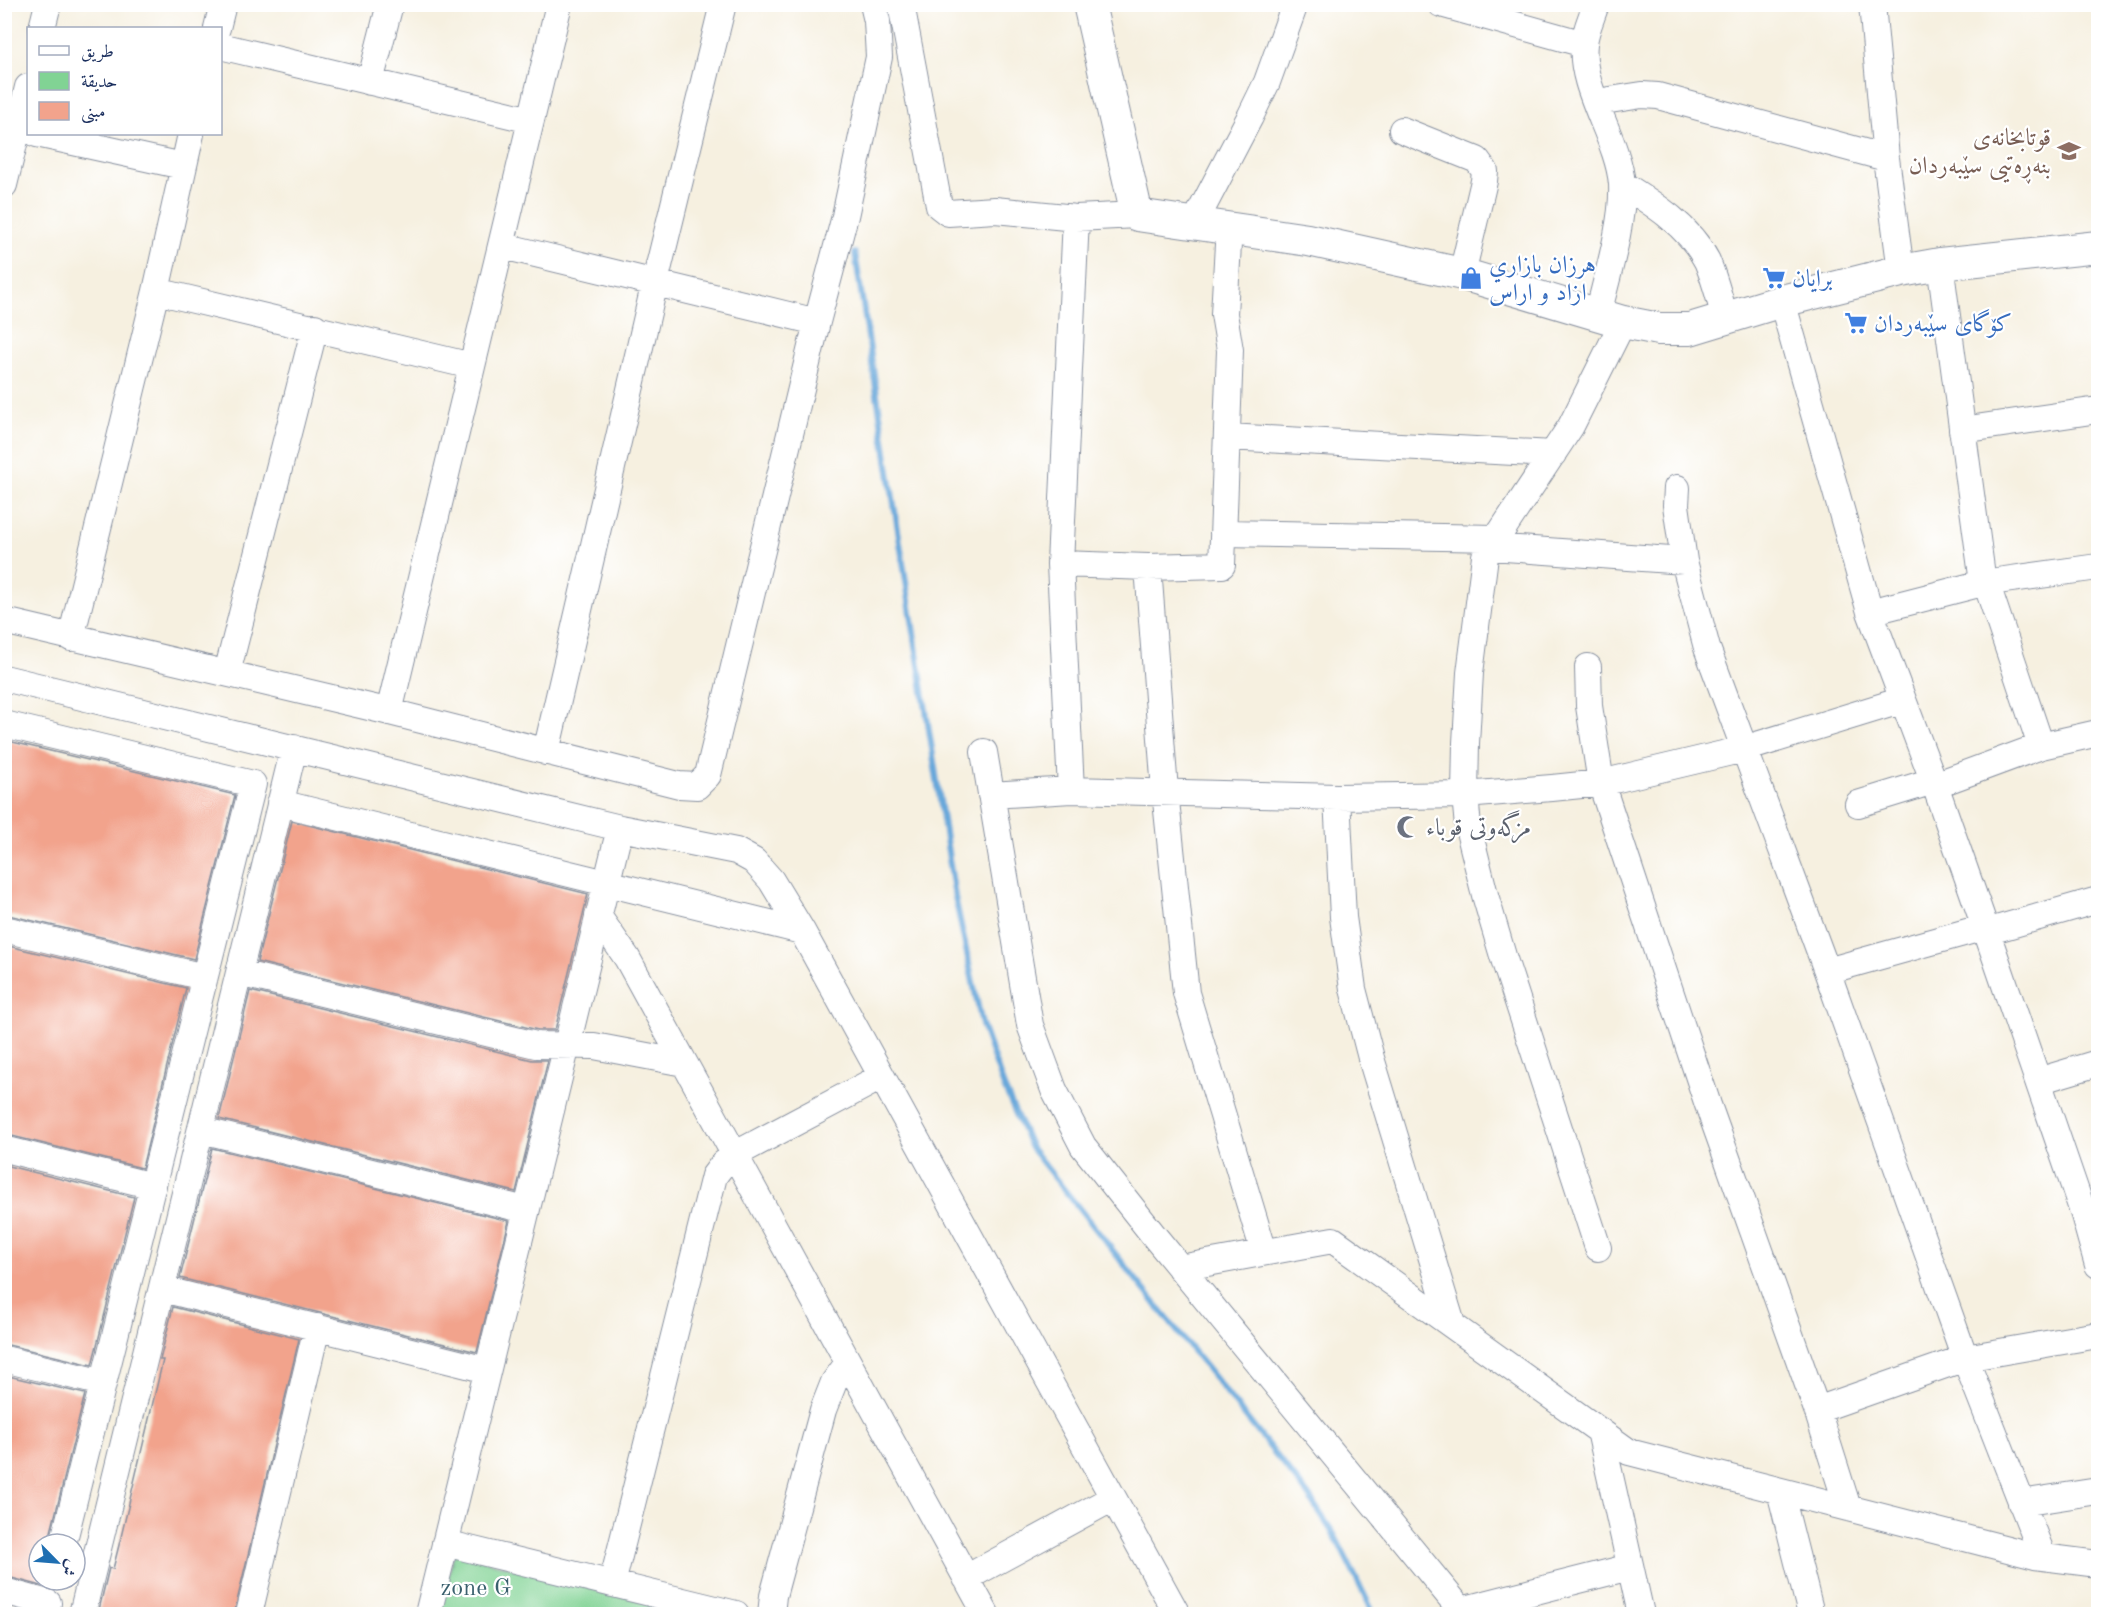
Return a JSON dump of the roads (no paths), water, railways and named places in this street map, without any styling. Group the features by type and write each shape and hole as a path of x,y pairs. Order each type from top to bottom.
{"street":[{"path":"42,27 48,4"},
{"path":"217,27 223,4"},
{"path":"370,82 390,4"},
{"path":"389,712 559,4"},
{"path":"546,752 655,282 723,4"},
{"path":"4,621 389,712 679,785 697,786 708,775 817,322 845,216 879,57 877,21 873,4"},
{"path":"901,4 939,206 948,213 995,210 1076,218 1137,215 1229,227 1308,240 1462,274 1611,318 1659,329 1690,328 1782,301 1901,271 1940,264 2098,247"},
{"path":"1089,4 1137,215"},
{"path":"1195,222 1258,99 1295,4"},
{"path":"1441,4 1584,44"},
{"path":"1596,4 1584,44 1586,71 1618,162 1622,184 1611,318 1571,426 1485,556 1470,673 1465,795 1468,827 1503,956 1598,1248"},
{"path":"1872,4 1886,158 1901,271"},
{"path":"222,46 531,120"},
{"path":"4,185 22,130 27,94"},
{"path":"1597,102 1642,95 1658,96 1886,158"},
{"path":"1402,130 1476,160 1485,171 1462,274"},
{"path":"44,135 183,166"},
{"path":"70,638 156,291 191,135"},
{"path":"1622,184 1656,205 1686,232 1706,259 1716,283 1725,319"},
{"path":"1071,790 1060,564 1076,218"},
{"path":"1060,564 1148,567 1222,565 1230,350 1224,314 1229,227"},
{"path":"502,246 817,322"},
{"path":"1940,264 1985,582 2041,746"},
{"path":"156,291 315,327 471,366"},
{"path":"1782,301 1870,612 1934,783 2038,1081 2091,1213 2098,1265"},
{"path":"227,673 315,327"},
{"path":"1962,430 2098,410"},
{"path":"1227,436 1553,454"},
{"path":"1677,488 1676,505 1684,561 1707,648 1827,970 1965,1358 2043,1557"},
{"path":"1223,533 1494,543 1684,561"},
{"path":"1148,567 1165,791 1186,993 1264,1252"},
{"path":"1870,612 1985,582 2098,567"},
{"path":"1588,667 1589,706 1601,783 1708,1105 1817,1410 1848,1508"},
{"path":"4,678 620,828 736,851 754,861 771,880 802,931 1177,1614"},
{"path":"991,795 1071,790 1337,797 1465,795 1601,783 1744,749 1903,700"},
{"path":"4,724 253,784 66,1532"},
{"path":"1858,804 1934,783 2041,746 2098,733"},
{"path":"82,1614 294,748"},
{"path":"984,752 1030,1025 1054,1090 1083,1146 1462,1612 1630,1567"},
{"path":"1337,797 1343,917 1353,989 1371,1058 1452,1324"},
{"path":"280,802 802,931"},
{"path":"428,1614 620,828"},
{"path":"1827,970 2098,900"},
{"path":"598,916 627,958 986,1614"},
{"path":"4,929 204,977"},
{"path":"239,973 536,1045 594,1046 684,1064"},
{"path":"2038,1081 2098,1063"},
{"path":"612,1584 714,1176 734,1155 881,1077"},
{"path":"201,1130 526,1210"},
{"path":"4,1149 153,1186"},
{"path":"1180,1268 1333,1240 1629,1452 2043,1557 2098,1564"},
{"path":"162,1289 487,1370"},
{"path":"249,1614 317,1327"},
{"path":"1817,1410 1965,1358 2098,1335"},
{"path":"4,1359 103,1383"},
{"path":"771,1614 773,1596 823,1410 834,1382 848,1363"},
{"path":"1599,1431 1641,1614"},
{"path":"1780,1491 1810,1614"},
{"path":"2021,1503 2098,1491"},
{"path":"966,1578 1113,1498"},
{"path":"445,1543 612,1584 663,1606 736,1614"},
{"path":"4,1592 49,1599"}],"waterway":[{"path":"855,253 955,897 982,1025 1004,1087 1031,1148 1308,1495 1335,1536 1374,1614"}],"place":[{"name":"قوتابخانەی بنەڕەتیی سێبەردان","path":"2069,151"},
{"name":"هرزان بازاري ازاد و اراس","path":"1471,278"},
{"name":"برايان","path":"1774,278"},
{"name":"کۆگای سێبەردان","path":"1856,323"},
{"name":"مزگەوتی قوباء","path":"1408,827"}],"park label":[{"name":"zone G","path":"476,1587"}]}
